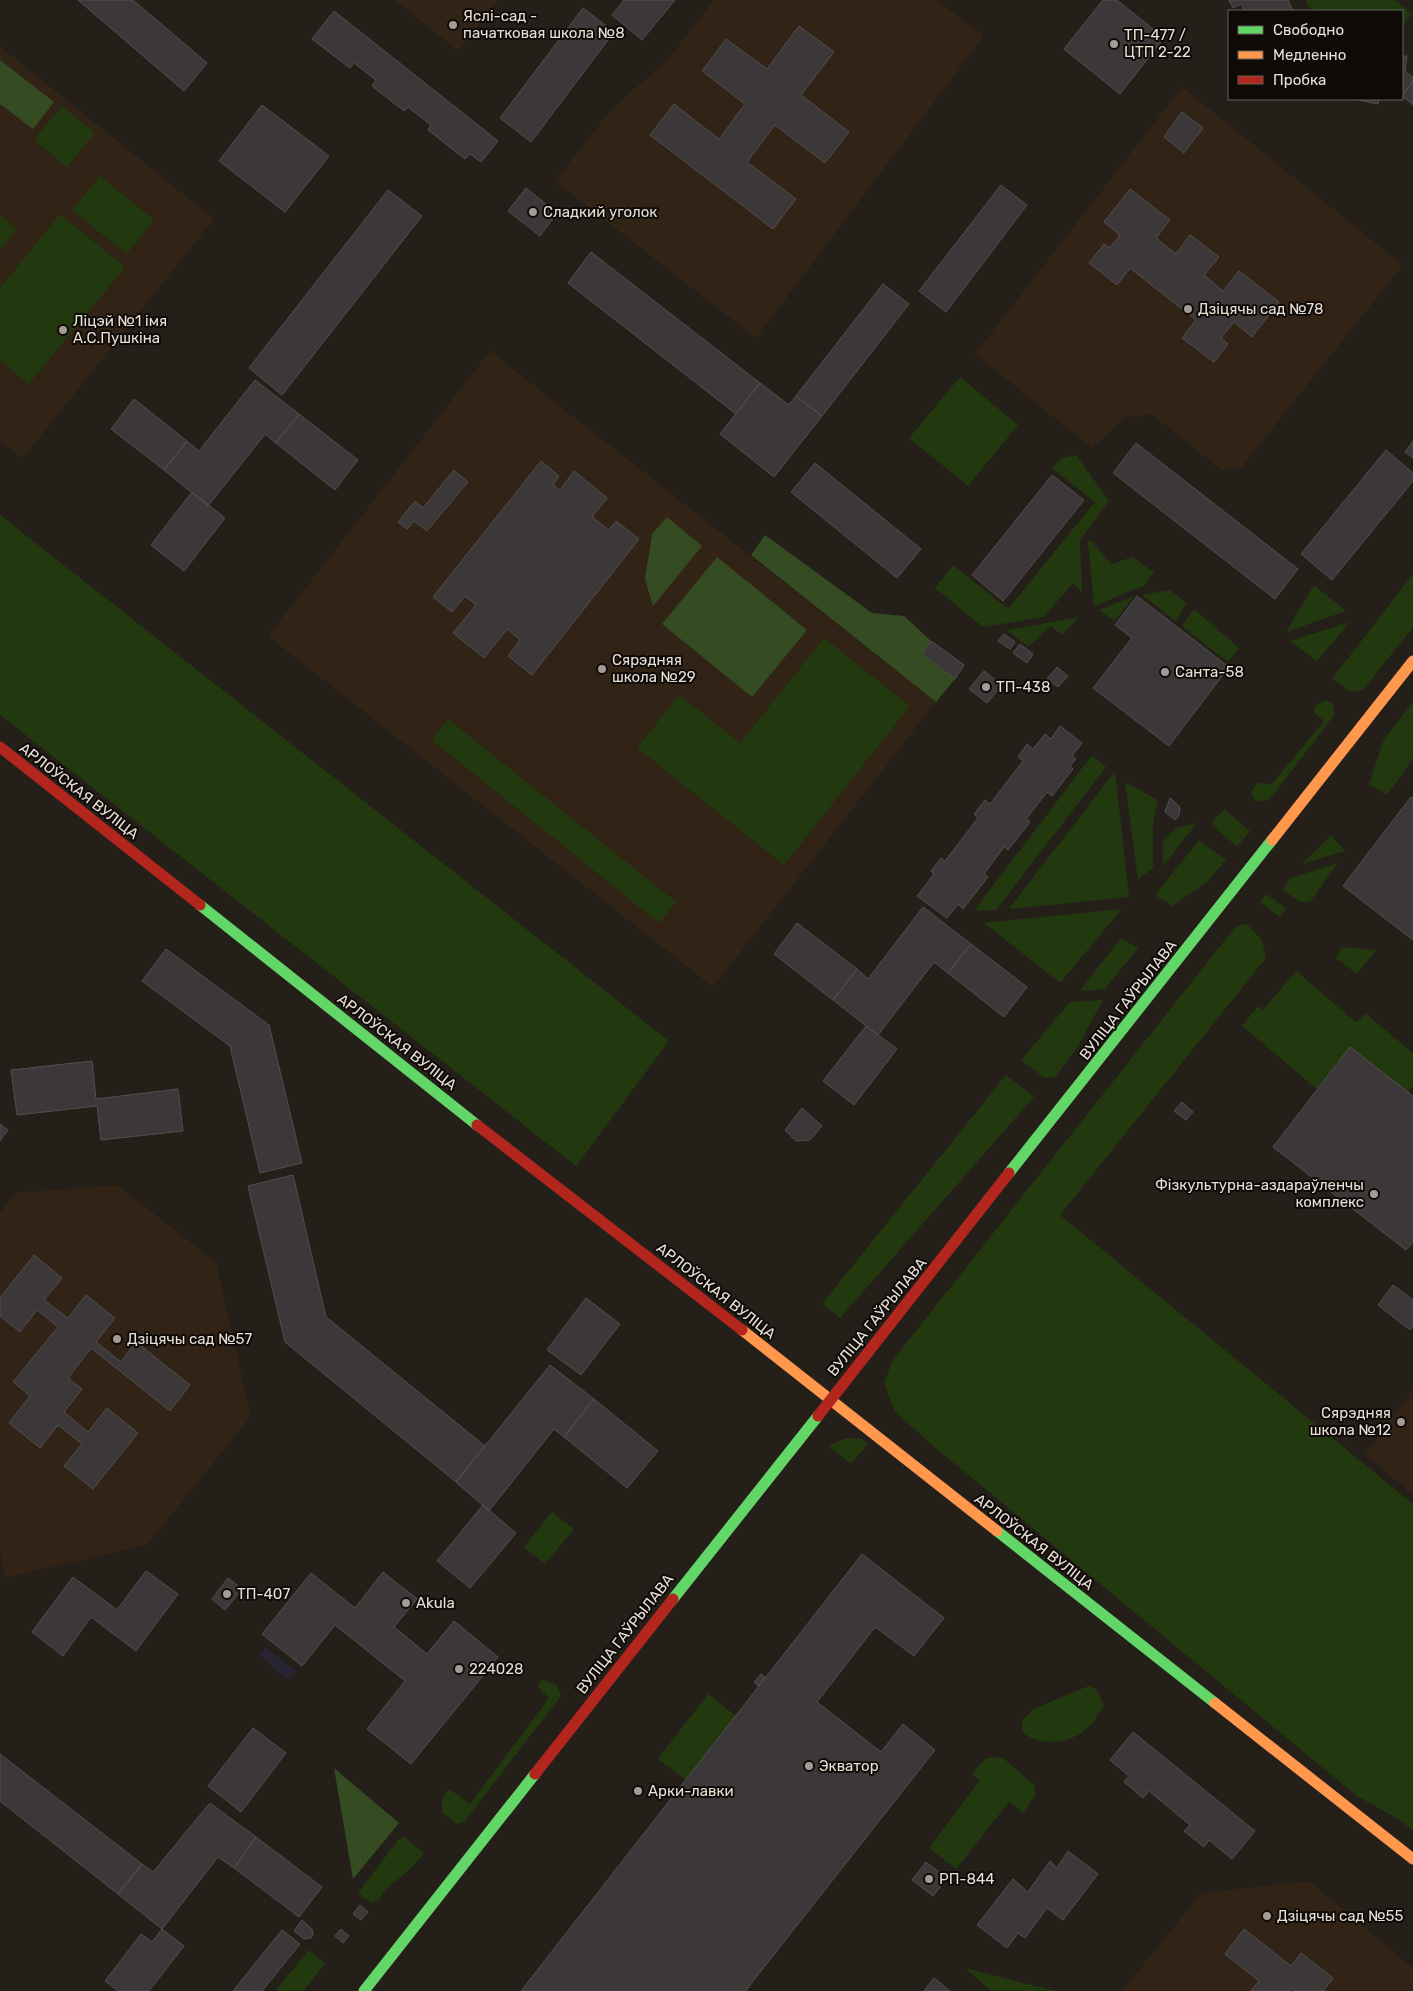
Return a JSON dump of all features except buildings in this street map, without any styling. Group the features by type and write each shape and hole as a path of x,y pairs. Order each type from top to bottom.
{"street":[{"name":"ВУЛІЦА ГАЎРЫЛАВА","path":"364,1991 1413,662"},
{"name":"АРЛОЎСКАЯ ВУЛІЦА","path":"0,747 405,1069 830,1399 1413,1859"}],"shaded area":[{"name":"Яслі-сад - пачатковая школа №8","path":"395,0 498,0 458,51"},
{"path":"714,0 937,0 984,36 756,338 555,181 610,111 669,58"},
{"name":"Ліцэй №1 імя А.С.Пушкіна","path":"0,46 214,219 23,458 0,441"},
{"name":"Дзіцячы сад №78","path":"1182,87 1403,265 1241,468 1222,470 1151,414 1125,418 1092,448 975,354"},
{"name":"Сярэдняя школа №29","path":"490,351 936,702 713,987 268,636"},
{"name":"Дзіцячы сад №57","path":"117,1185 216,1262 251,1416 148,1544 6,1578 0,1553 0,1213 15,1193"},
{"name":"Сярэдняя школа №12","path":"1413,1389 1413,1494 1365,1455"},
{"path":"266,1647 296,1671 288,1680 259,1655"},
{"name":"Дзіцячы сад №55","path":"1309,1881 1413,1968 1413,1991 1122,1991 1201,1893"}],"green space":[{"path":"1306,0 1395,0 1412,14 1403,25 1403,10 1314,10 1308,6"},
{"path":"0,60 54,102 33,129 0,104"},
{"path":"62,106 95,133 67,167 34,140"},
{"path":"100,176 154,220 127,254 72,210"},
{"path":"60,214 125,267 29,384 0,360 0,288"},
{"path":"0,215 17,229 0,250"},
{"path":"960,377 1018,425 968,486 909,438"},
{"path":"1076,455 1109,501 1080,540 1082,592 1073,583 1044,617 983,627 935,588 953,565 1008,609 1095,502 1052,468 1061,458"},
{"path":"0,515 669,1041 576,1166 0,715"},
{"path":"667,517 702,546 653,606 645,579 652,534"},
{"path":"765,535 872,613 904,616 931,641 922,655 955,679 936,702 751,555"},
{"path":"1090,540 1112,564 1132,557 1154,572 1145,585 1094,606 1088,542"},
{"path":"717,557 807,630 752,697 662,624"},
{"path":"1413,574 1413,627 1363,690 1351,692 1332,679"},
{"path":"1314,585 1346,611 1286,632"},
{"path":"1170,590 1187,604 1175,621 1142,595"},
{"path":"1134,596 1115,621 1099,610"},
{"path":"1194,609 1239,648 1228,662 1182,626"},
{"path":"1079,617 1062,635 1051,626 1028,647 1007,630"},
{"path":"1350,622 1317,661 1290,641"},
{"path":"824,638 910,706 784,865 637,748 679,695 740,743"},
{"path":"1326,700 1333,704 1335,714 1274,794 1268,800 1257,802 1251,791 1258,782 1271,785 1324,721 1313,712 1316,705"},
{"path":"1413,702 1413,759 1387,795 1369,784 1384,739"},
{"path":"448,719 676,902 659,923 432,740"},
{"path":"1092,755 1106,767 996,910 974,911"},
{"path":"1115,771 1129,897 1009,909"},
{"path":"1125,782 1158,800 1153,823 1153,868 1138,879"},
{"path":"1224,809 1250,831 1237,847 1211,824"},
{"path":"1197,823 1163,866 1163,840 1176,828"},
{"path":"1331,835 1345,851 1302,864"},
{"path":"1199,840 1226,860 1207,882 1172,906 1155,895"},
{"path":"1338,863 1310,902 1300,902 1283,890 1290,878"},
{"path":"1266,894 1287,909 1280,917 1260,902"},
{"path":"1122,909 1060,983 984,923"},
{"path":"1247,924 1262,940 1266,958 1060,1215 1413,1504 1413,1831 1400,1820 1357,1796 932,1445 894,1411 884,1382 893,1360 1236,926"},
{"path":"1121,938 1138,948 1105,989 1080,991"},
{"path":"1342,947 1376,950 1357,974 1336,958"},
{"path":"1296,971 1357,1023 1365,1013 1413,1053 1413,1086 1408,1093 1350,1047 1317,1089 1242,1026 1258,1006 1263,1010"},
{"path":"1103,1000 1078,1046 1054,1078 1043,1077 1021,1060 1070,1002"},
{"path":"1006,1075 1034,1097 840,1318 822,1304"},
{"path":"846,1438 861,1439 868,1444 851,1464 829,1447"},
{"path":"552,1512 574,1529 545,1564 524,1547"},
{"path":"542,1680 557,1685 561,1696 464,1822 457,1824 442,1812 442,1800 449,1789 470,1804 549,1698 537,1686"},
{"path":"1091,1685 1099,1693 1104,1706 1087,1729 1077,1736 1061,1741 1045,1742 1029,1737 1022,1732 1022,1721 1033,1709"},
{"path":"708,1694 736,1716 686,1780 658,1759"},
{"path":"1002,1757 1034,1785 1035,1796 1023,1813 1009,1802 956,1869 929,1848 980,1780 972,1774 986,1758"},
{"path":"334,1768 399,1823 353,1879"},
{"path":"404,1837 424,1853 379,1898 371,1903 358,1893 398,1840"},
{"path":"309,1950 325,1963 304,1991 275,1991"},
{"path":"965,1968 1056,1991 991,1991"}],"traffic: fast":[{"path":"1009,1173 1272,840"},
{"path":"200,905 477,1125"},
{"path":"673,1599 818,1416"},
{"path":"997,1531 1215,1703"},
{"path":"364,1991 535,1774"}],"traffic: slow":[{"path":"1272,840 1413,661"},
{"path":"742,1330 997,1531"},
{"path":"1215,1703 1413,1859"}],"traffic: jam":[{"path":"0,747 200,905"},
{"path":"477,1125 742,1330"},
{"path":"818,1416 1009,1173"},
{"path":"535,1774 673,1599"}],"place":[{"name":"Яслі-сад - пачатковая школа №8","path":"453,25"},
{"name":"ТП-477 / ЦТП 2-22","path":"1114,44"},
{"name":"Сладкий уголок","path":"533,212"},
{"name":"Дзіцячы сад №78","path":"1188,309"},
{"name":"Ліцэй №1 імя А.С.Пушкіна","path":"63,330"},
{"name":"Сярэдняя школа №29","path":"602,669"},
{"name":"Санта-58","path":"1165,672"},
{"name":"ТП-438","path":"986,687"},
{"name":"Фізкультурна-аздараўленчы комплекс","path":"1374,1194"},
{"name":"Дзіцячы сад №57","path":"117,1339"},
{"name":"Сярэдняя школа №12","path":"1401,1422"},
{"name":"ТП-407","path":"227,1594"},
{"name":"Akula","path":"406,1603"},
{"name":"224028","path":"459,1669"},
{"name":"Экватор","path":"809,1766"},
{"name":"Арки-лавки","path":"638,1791"},
{"name":"РП-844","path":"929,1879"},
{"name":"Дзіцячы сад №55","path":"1267,1916"}]}
